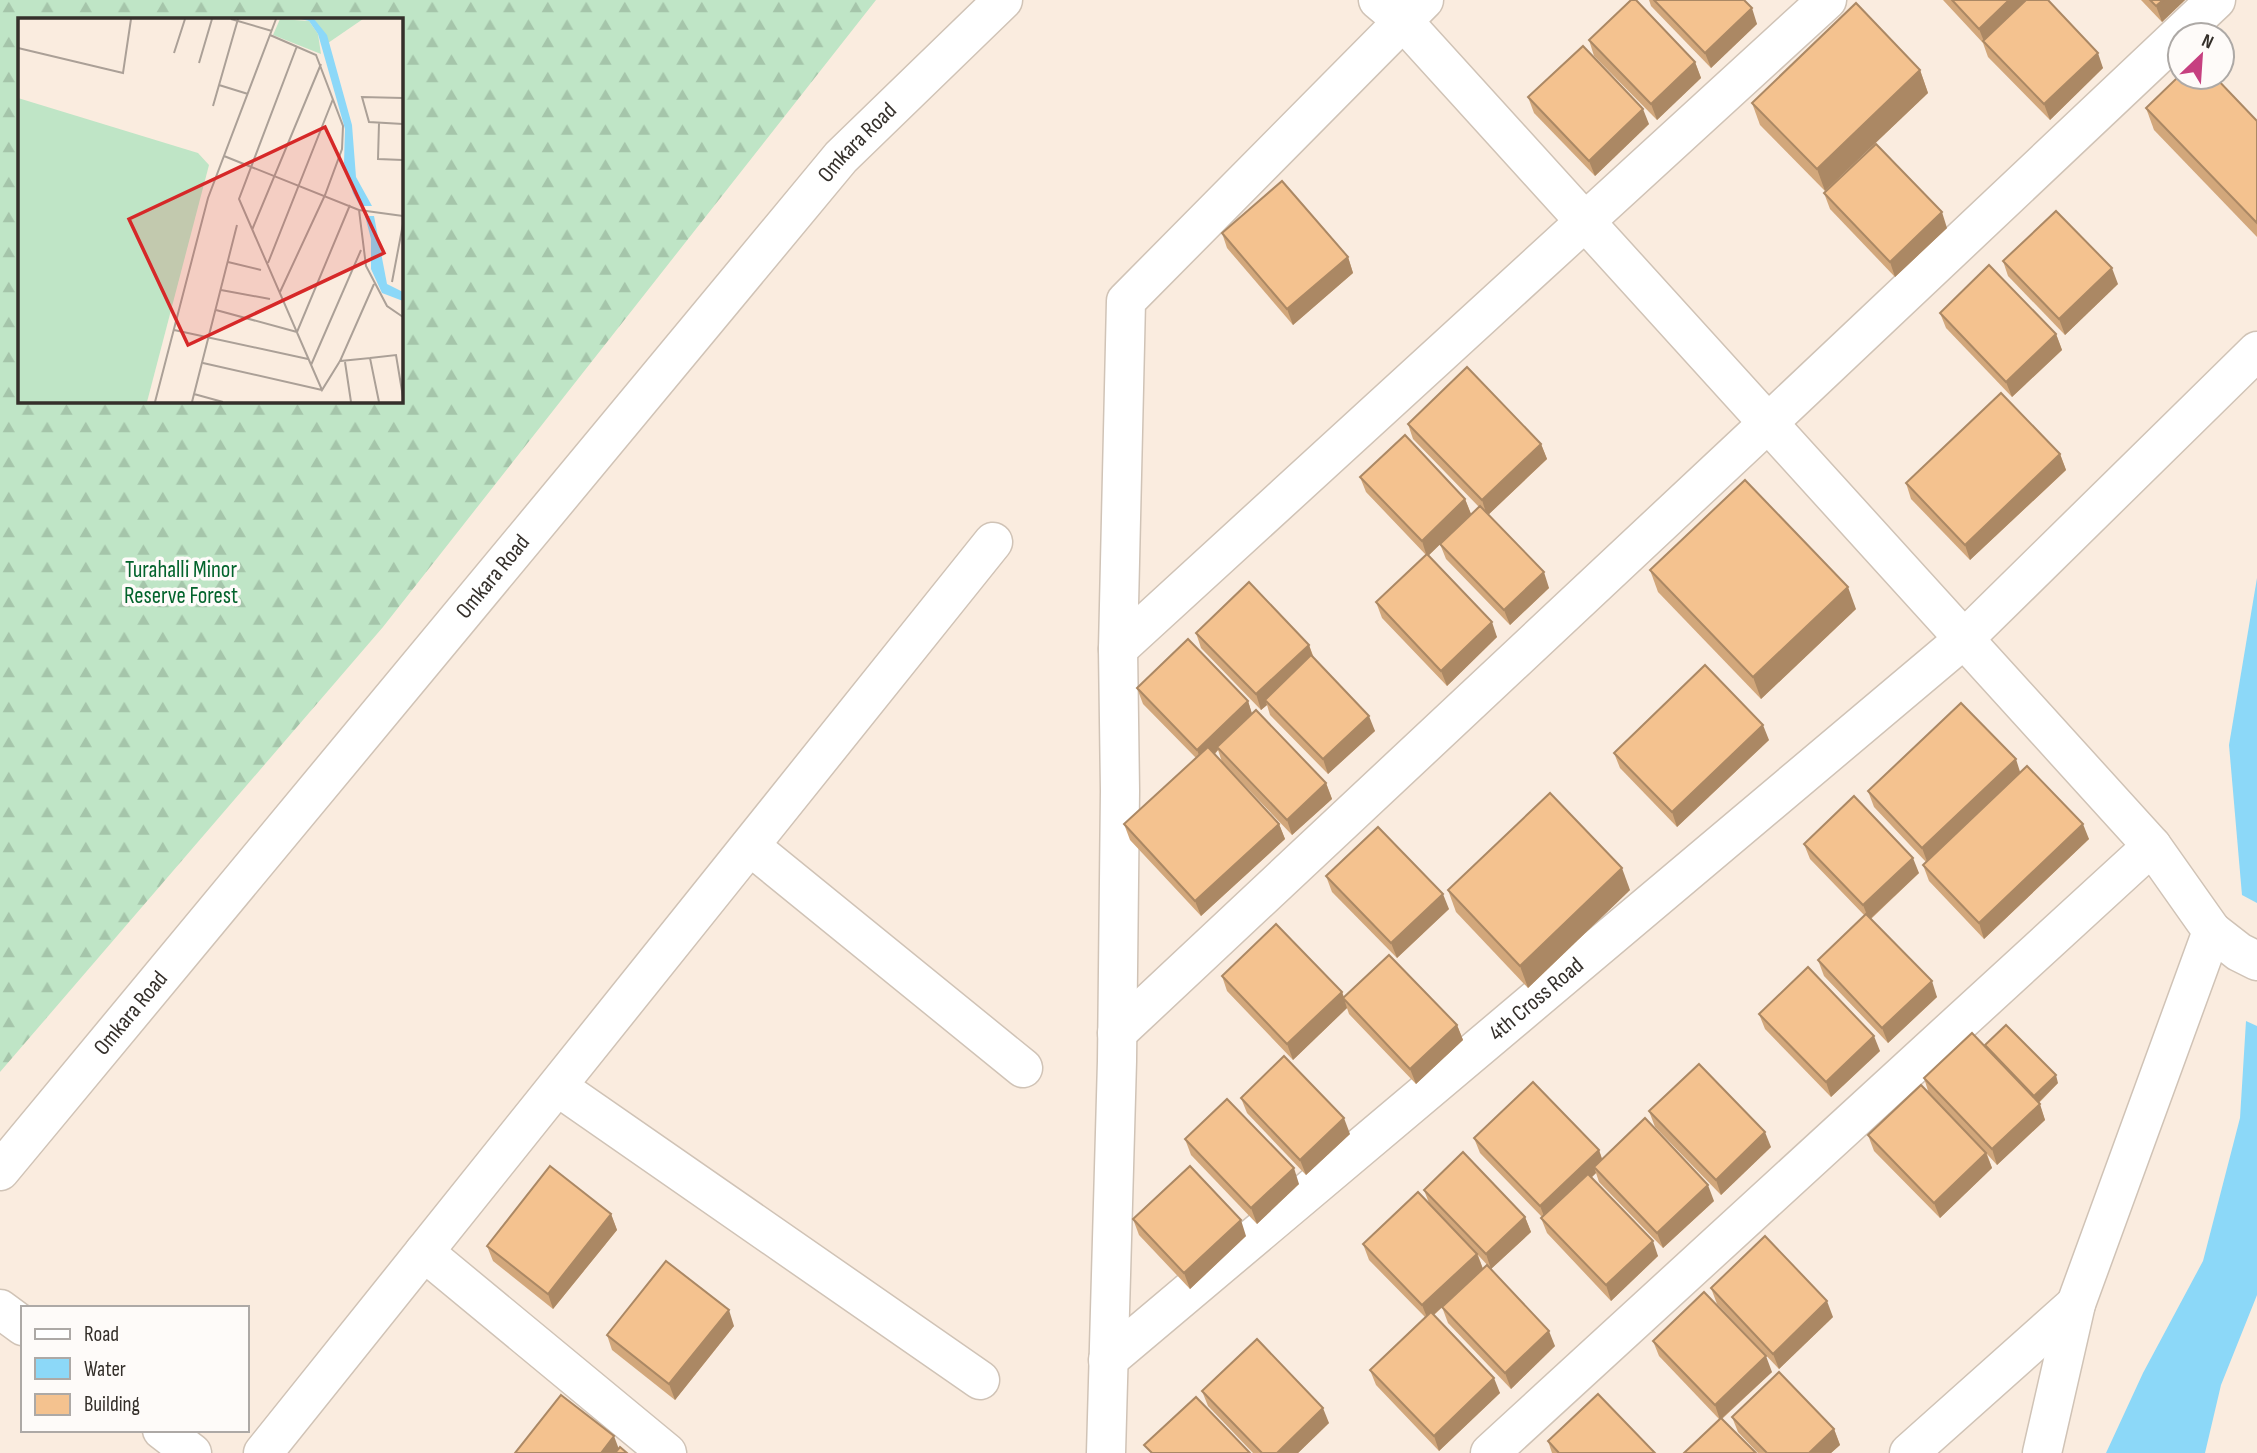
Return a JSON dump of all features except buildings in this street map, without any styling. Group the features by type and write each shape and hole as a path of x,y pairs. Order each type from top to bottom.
{"street":[{"name":"Omkara Road","path":"0,1171 841,157 1003,0"},
{"path":"1118,649 1828,0"},
{"path":"1117,1033 2216,0"},
{"path":"1106,1453 1117,1033 1118,649 1126,301 1401,7 1585,222 2152,845 2236,948 2076,1304 2042,1453"},
{"name":"4th Cross Road","path":"1108,1360 1964,639 2257,351"},
{"path":"263,1453 993,542"},
{"path":"1490,1453 2152,845"},
{"path":"750,846 1023,1068"},
{"path":"558,1087 979,1380"},
{"path":"424,1252 667,1453"},
{"path":"1909,1453 2076,1304"},
{"path":"0,1308 21,1324"},
{"path":"165,1432 192,1453"}],"green space":[{"name":"Turahalli Minor Reserve Forest","path":"0,0 876,0 383,627 0,1072"}],"water":[{"path":"2257,578 2257,903 2242,895 2229,745"},
{"path":"2246,1021 2257,1026 2257,1295 2221,1385 2205,1453 2106,1453 2143,1373 2203,1261 2240,1118"}]}
